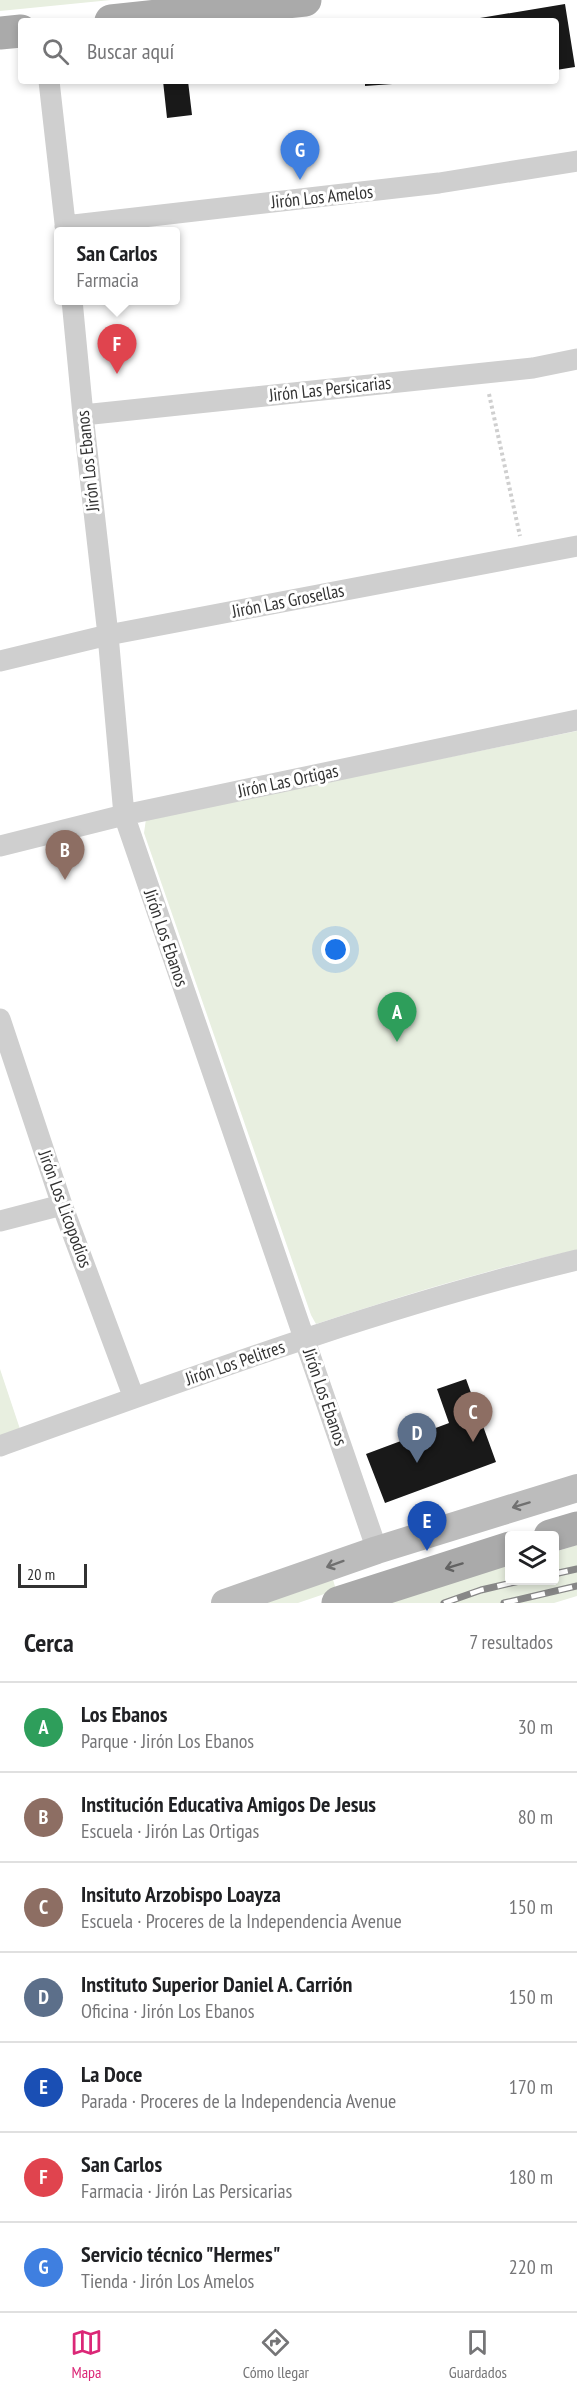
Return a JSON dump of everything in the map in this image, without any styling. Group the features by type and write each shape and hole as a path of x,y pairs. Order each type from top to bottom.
{"main road":[{"path":"139,18 305,0"},
{"path":"0,33 18,31"},
{"path":"225,1603 377,1550 577,1488"},
{"path":"559,1533 577,1528"},
{"path":"338,1603 505,1550"}],"street":[{"path":"49,84 66,227"},
{"name":"Jirón Los Amelos","path":"82,227 439,183 577,161"},
{"name":"Jirón Los Ebanos","path":"72,305 108,635 124,815 377,1550"},
{"name":"Jirón Las Persicarias","path":"83,415 533,368 577,359"},
{"name":"Jirón Las Grosellas","path":"0,661 108,635 577,546"},
{"name":"Jirón Las Ortigas","path":"0,846 124,815 577,720"},
{"name":"Jirón Los Licopodios","path":"1,1030 62,1205 134,1398"},
{"path":"0,1221 62,1205"},
{"name":"Jirón Los Pelitres","path":"0,1446 305,1338 473,1286 577,1260"}],"path":[{"path":"485,373 525,557"}],"green space":[{"path":"0,0 111,0 0,11"},
{"path":"577,731 577,1250 445,1284 316,1324 144,833 146,819"},
{"path":"0,1369 21,1432 0,1439"},
{"path":"577,1545 577,1596 554,1603 388,1603 505,1566 505,1585 559,1585 559,1551"},
{"path":"332,1576 336,1590 298,1603 256,1603"}],"building":[{"path":"565,4 575,67 559,70 559,18 480,18"},
{"path":"163,84 188,84 192,115 167,118"},
{"path":"365,84 392,84 365,86"},
{"path":"466,1379 496,1462 385,1503 366,1454 449,1423 437,1389"}],"railway":[{"path":"559,1573 577,1569"},
{"path":"444,1603 505,1584"},
{"path":"504,1603 577,1586"}],"place":[{"name":"Servicio técnico \"Hermes\"","path":"300,180"},
{"name":"San Carlos","path":"117,374"},
{"name":"Institución Educativa Amigos De Jesus","path":"65,880"},
{"name":"Los Ebanos","path":"397,1042"},
{"name":"Insituto Arzobispo Loayza","path":"473,1442"},
{"name":"Instituto Superior Daniel A. Carrión","path":"417,1463"},
{"name":"La Doce","path":"427,1551"}]}
